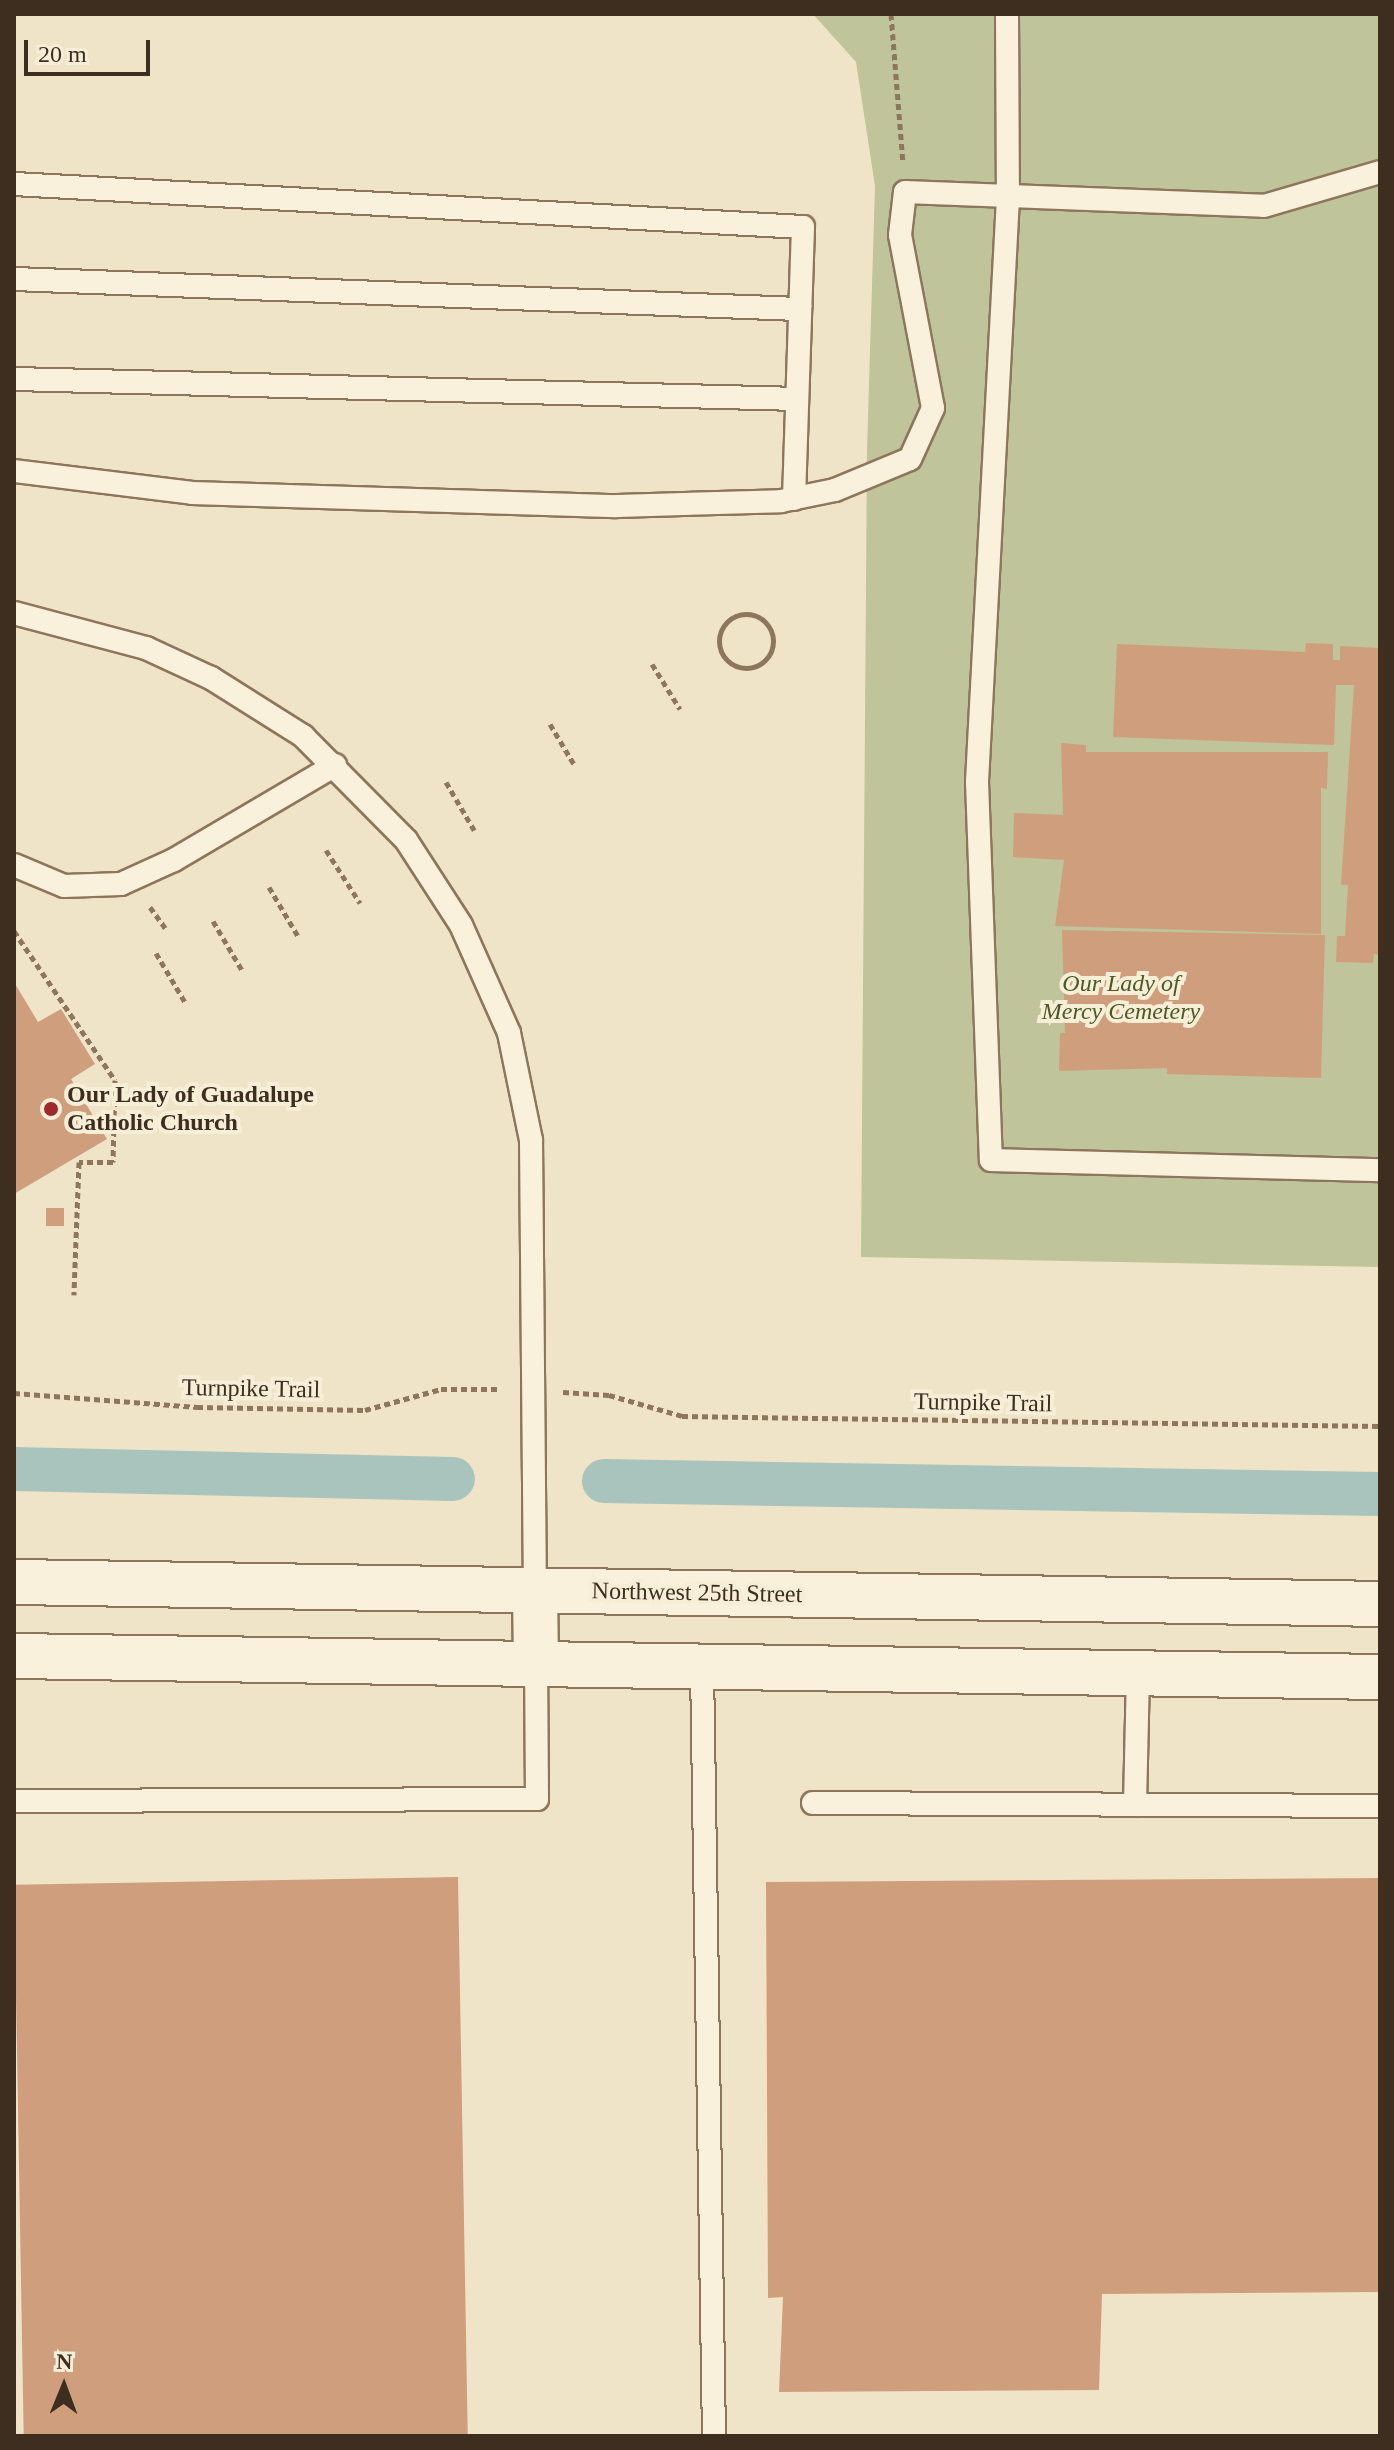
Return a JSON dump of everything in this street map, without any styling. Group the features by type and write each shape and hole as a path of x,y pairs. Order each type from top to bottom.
{"main road":[{"name":"Northwest 25th Street","path":"14,1582 1380,1604"},
{"path":"535,1591 536,1664"},
{"path":"14,1656 1380,1677"}],"lane":[{"path":"1007,14 1008,198 977,782 991,1160 1380,1170"},
{"path":"14,471 192,493 617,506 794,499 869,480 910,459 933,408 900,235 905,192 1264,206 1380,172"},
{"path":"14,184 803,227 794,499"},
{"path":"14,279 800,309"},
{"path":"14,379 797,399"},
{"path":"14,613 89,629 211,678 303,736 397,828 436,884 480,962 517,1063 531,1140 536,1254 535,1591"},
{"path":"14,865 64,886 121,884 174,860 335,765"},
{"path":"14,1801 537,1799 536,1664"},
{"path":"702,1666 714,2436"},
{"path":"1135,1805 1138,1673"},
{"path":"813,1803 1380,1806"}],"path":[{"path":"891,14 905,192"},
{"path":"753,615 768,626 773,643 760,664 736,666 722,656 719,637 727,621 753,615"},
{"path":"652,664 680,709"},
{"path":"550,724 575,766"},
{"path":"446,782 474,830"},
{"path":"326,850 360,903"},
{"path":"269,887 299,938"},
{"path":"147,903 165,928"},
{"path":"213,921 243,972"},
{"path":"14,931 115,1080 113,1162 79,1162 74,1295"},
{"path":"156,953 186,1004"},
{"name":"Turnpike Trail","path":"14,1393 197,1407 365,1410 441,1389 485,1389"},
{"name":"Turnpike Trail","path":"589,1394 682,1416 1380,1426"}],"green space":[{"name":"Our Lady of Mercy Cemetery","path":"813,14 1380,14 1380,1267 861,1257 867,450 875,186 856,62"}],"building":[{"path":"1306,643 1333,644 1333,660 1340,660 1340,646 1380,648 1380,955 1374,954 1373,963 1336,962 1337,936 1345,936 1348,885 1341,885 1354,685 1336,685 1334,745 1113,737 1117,644 1305,652"},
{"path":"1061,743 1086,745 1086,752 1328,752 1327,789 1321,788 1321,934 1055,926 1064,860 1013,857 1014,813 1063,815"},
{"path":"1062,930 1325,935 1321,1078 1167,1074 1167,1068 1059,1071 1060,1033 1065,1033"},
{"name":"Our Lady of Guadalupe Catholic Church","path":"14,982 38,1022 61,1009 95,1064 71,1079 107,1139 14,1194"},
{"path":"46,1208 64,1208 64,1226 46,1226"},
{"path":"458,1877 468,2436 24,2436 14,1885"},
{"path":"1380,1878 1380,2292 1102,2294 1099,2390 779,2392 783,2297 768,2298 766,1882"}],"waterway":[{"path":"14,1469 453,1479"},
{"path":"604,1481 1380,1494"}],"place":[{"name":"Our Lady of Guadalupe Catholic Church","path":"51,1109"}]}
